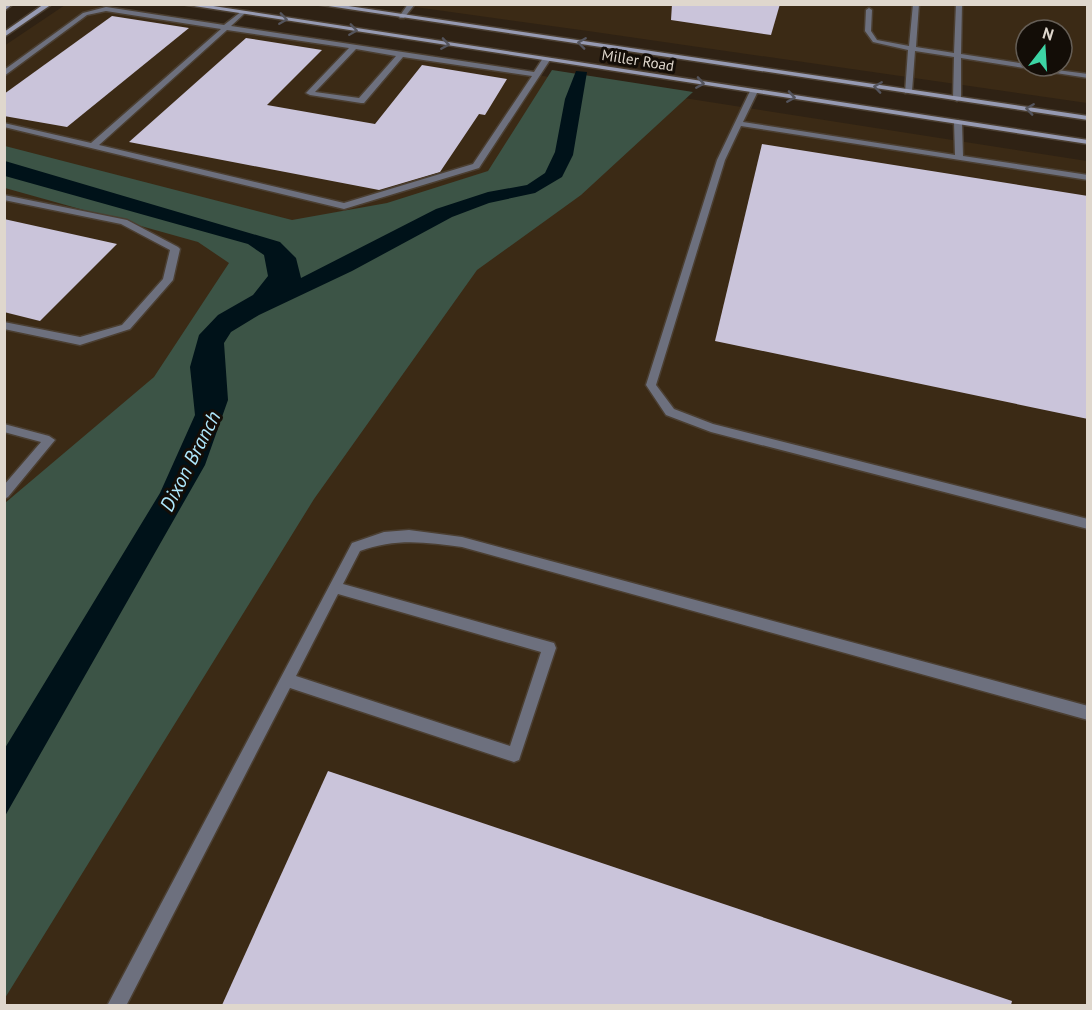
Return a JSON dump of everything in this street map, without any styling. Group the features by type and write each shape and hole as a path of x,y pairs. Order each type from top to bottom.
{"main road":[{"path":"4,9 10,4"},
{"path":"4,34 49,4"},
{"name":"Miller Road","path":"184,4 1088,142"},
{"name":"Miller Road","path":"318,4 1088,118"},
{"path":"387,34 402,17"},
{"path":"957,99 958,122"}],"lane":[{"path":"141,14 153,4"},
{"path":"402,17 412,4"},
{"path":"908,91 916,4"},
{"path":"957,99 959,4"},
{"path":"4,74 85,14 106,9 537,75"},
{"path":"869,10 867,31 870,36 888,45 912,51 1088,76"},
{"path":"93,146 242,13"},
{"path":"375,49 387,34"},
{"path":"354,46 310,93 361,101 402,53"},
{"path":"4,125 344,206 476,166 546,60"},
{"path":"754,91 721,160 651,384 670,412 711,428 1088,524"},
{"path":"958,122 959,158"},
{"path":"740,124 1088,178"},
{"path":"4,197 124,222 175,249 168,280 126,327 80,340 4,325"},
{"path":"4,428 50,440 4,494"},
{"path":"116,1005 356,548 378,538 405,534 462,542 1088,713"},
{"path":"286,680 514,755 549,648 335,587"}],"shaded area":[{"path":"65,5 90,5 1087,161 1087,1005 5,1005 4,46"},
{"path":"401,5 1087,5 1087,103 588,31"}],"green space":[{"path":"552,70 693,92 581,195 477,270 314,499 5,998 5,503 154,377 229,263 198,242 5,188 5,146 292,220 387,203 488,171"}],"water":[{"name":"Dixon Branch","path":"576,71 587,72 573,155 562,177 535,193 489,203 452,217 352,271 259,315 231,332 224,343 228,400 205,465 5,816 5,748 160,493 195,415 190,367 199,335 218,315 253,295 268,276 264,255 248,244 5,176 5,161 280,242 296,258 301,278 436,209 488,192 527,185 545,173 555,152 565,99"}],"building":[{"path":"672,4 780,4 771,35 671,20"},
{"path":"112,16 189,28 67,127 4,116 4,94"},
{"path":"246,38 322,50 267,105 375,124 422,65 507,79 485,115 479,114 440,172 379,190 129,142"},
{"path":"762,144 1088,196 1088,419 715,341"},
{"path":"4,219 117,244 40,321 4,312"},
{"path":"328,771 1012,1001 1011,1005 222,1005"}]}
